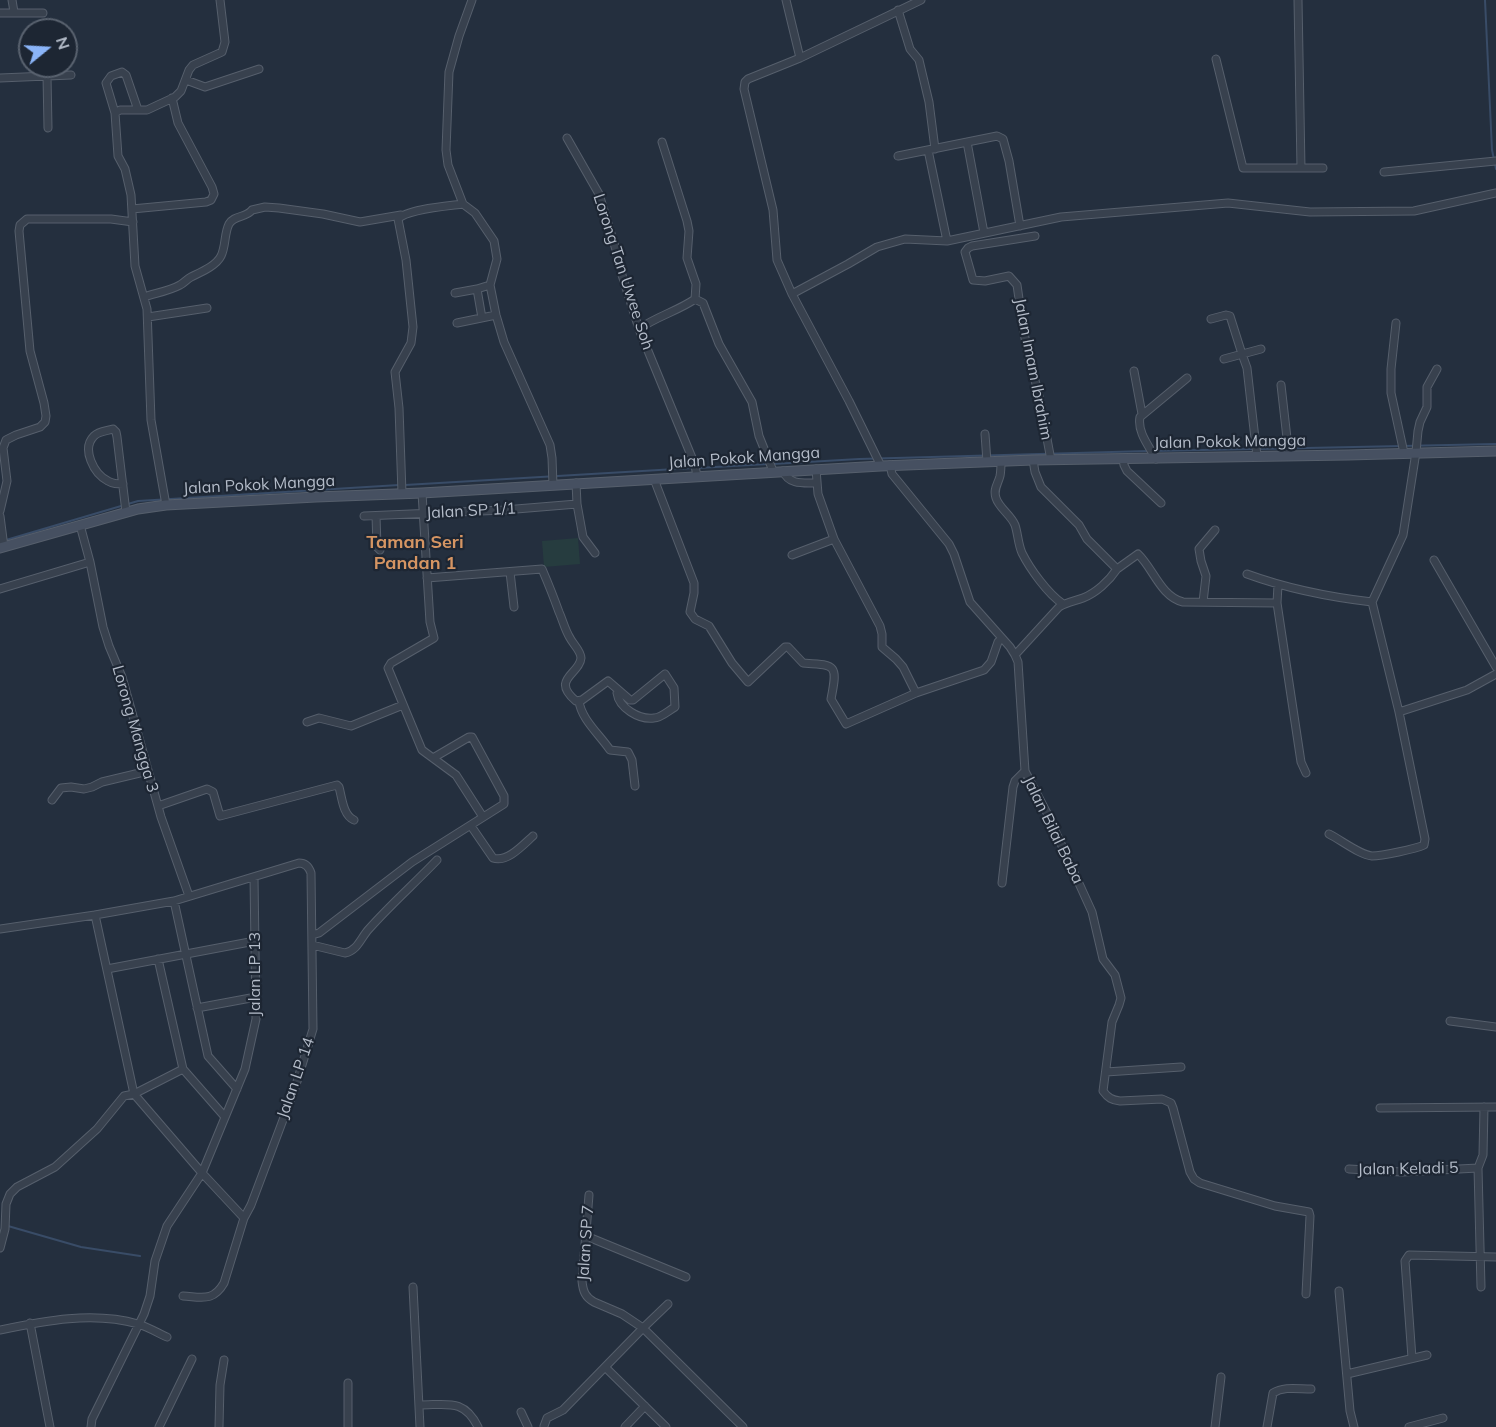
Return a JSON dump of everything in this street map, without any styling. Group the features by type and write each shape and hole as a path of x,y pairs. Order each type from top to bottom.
{"main road":[{"name":"Jalan Pokok Mangga","path":"2,546 80,525 125,507 138,509 166,501 316,496 402,488 422,493 553,482 654,479 696,471 771,467 783,471 986,457 1001,461 1033,460 1050,455 1124,459 1288,451 1496,451"}],"street":[{"path":"12,0 14,12"},
{"path":"115,112 147,110 172,98 181,91 189,70 194,65 222,52 225,42 220,0"},
{"path":"472,0 449,72 446,118 448,165 463,204 475,213 497,250 490,285 496,315 504,342 550,445 553,482"},
{"path":"786,0 800,58"},
{"name":"Jalan Bilal Baba","path":"921,0 745,82 744,89 773,210 777,260 873,452 949,544 969,602 1015,655 1019,670 1024,771 1047,813 1092,912 1103,959 1115,975 1121,998 1112,1022 1103,1091 1107,1097 1114,1100 1162,1099 1171,1103 1187,1164 1194,1179 1200,1183 1275,1206 1309,1212 1306,1294"},
{"path":"1298,0 1301,168"},
{"path":"898,10 910,49 919,60 929,102 932,149 947,241"},
{"path":"0,13 43,13"},
{"path":"1216,59 1243,168 1323,168"},
{"path":"186,80 205,87 260,69"},
{"path":"138,110 126,75 122,72 111,76 105,83 115,112 118,156 125,169 131,195 135,266 148,317 151,420 166,501"},
{"path":"0,78 18,77"},
{"path":"47,78 48,128"},
{"path":"132,209 206,202 211,200 214,194 178,123 172,98"},
{"path":"898,156 997,136 1003,139 1020,226"},
{"name":"Lorong Tan Uwee Soh","path":"567,138 598,194 639,328 696,471"},
{"path":"662,142 687,221 689,231 687,258 696,284 695,299"},
{"path":"967,142 984,233"},
{"path":"1384,172 1492,161"},
{"path":"792,294 877,247 905,239 947,241 1060,217 1228,203 1310,212 1414,211 1496,194"},
{"path":"144,297 181,285 189,278 203,272 220,258 230,222 252,210 265,207 279,208 360,222 440,206 463,204"},
{"path":"401,215 398,219 406,260 413,327 411,343 395,372 399,408 402,488"},
{"path":"0,510 6,481 3,448 6,440 40,427 45,422 46,416 30,351 18,231 20,225 27,219 111,219 133,222"},
{"name":"Jalan Imam Ibrahim","path":"1035,236 972,246 965,252 973,280 985,281 1009,276 1017,285 1024,333 1050,455"},
{"path":"455,293 490,285"},
{"path":"477,289 482,318"},
{"path":"639,328 695,299"},
{"path":"695,299 703,303 719,344 752,402 759,436 771,467"},
{"path":"148,317 207,308"},
{"path":"457,323 496,315"},
{"path":"1211,319 1230,316 1247,368 1257,454"},
{"path":"1396,323 1391,393 1403,451"},
{"path":"1224,359 1261,349"},
{"path":"1329,834 1373,856 1424,845 1425,833 1372,602 1403,535 1420,422 1427,407 1427,387 1437,369"},
{"path":"1134,371 1142,414"},
{"path":"1155,457 1138,423 1142,414 1187,378"},
{"path":"1281,386 1288,451"},
{"path":"123,484 107,481 100,475 89,457 90,445 93,437 98,433 113,429 116,432 123,484 125,507"},
{"path":"986,434 986,457"},
{"path":"1124,459 1127,471 1161,503"},
{"path":"1033,460 1041,487 1079,525 1087,539 1117,569"},
{"path":"1001,461 1001,473 995,487 999,504 1015,526 1022,553 1042,584 1054,598 1063,604"},
{"path":"816,469 818,494 834,539 880,626 882,647 903,666 916,693"},
{"path":"783,471 790,481 816,483"},
{"path":"654,479 694,583 690,612 695,619 709,626 732,663 748,682 785,647 788,647 803,663 825,664 831,667 836,678 831,699 846,724 916,693 984,670 991,662 998,642 1002,638"},
{"path":"576,483 583,537 595,553"},
{"path":"422,493 430,622 434,638 389,665 388,668 422,750 456,775 483,817"},
{"name":"Jalan SP 1/1","path":"364,516 577,504"},
{"path":"0,516 2,546"},
{"path":"376,516 377,547 380,550"},
{"name":"Lorong Mangga 3","path":"80,525 103,627 122,677 158,806 189,896"},
{"path":"1203,602 1206,576 1199,549 1215,530"},
{"path":"792,555 834,539"},
{"path":"1015,655 1053,612 1063,604 1091,595 1117,569 1138,554 1172,598 1176,600 1277,603"},
{"path":"1434,560 1496,667"},
{"path":"0,589 90,562"},
{"path":"428,578 543,569 568,636 581,658 568,677 566,686 571,697 579,701"},
{"path":"510,572 514,607"},
{"path":"1247,574 1278,585 1334,597 1372,602"},
{"path":"1278,585 1277,603 1301,762 1306,773"},
{"path":"579,701 608,681 630,700 633,700 665,674 674,688 675,707 657,718 638,716 618,699 619,691"},
{"path":"1399,712 1467,690 1496,674"},
{"path":"579,701 580,708 610,750 628,752 632,760 635,786"},
{"path":"307,722 319,718 351,726 403,705"},
{"path":"312,935 319,933 412,862 504,804 504,796 472,737 433,758"},
{"path":"52,800 61,788 84,789 102,782 148,771"},
{"path":"1002,883 1013,787 1024,771"},
{"path":"158,806 207,789 213,792 220,816 337,785 346,814 354,820"},
{"path":"471,826 493,858 498,860 507,857 533,836"},
{"path":"312,945 345,953 350,952 367,931 437,860"},
{"name":"Jalan LP 14","path":"183,1296 210,1297 224,1283 244,1218 295,1088 313,1029 310,869 299,863 254,877"},
{"path":"0,928 174,901 254,877"},
{"name":"Jalan LP 13","path":"91,1427 92,1419 150,1296 155,1261 167,1226 202,1173 245,1069 256,1019 254,877"},
{"path":"174,901 208,1056 237,1089"},
{"path":"95,915 134,1094 244,1218"},
{"path":"107,969 255,941"},
{"path":"158,959 183,1069 225,1117"},
{"path":"197,1008 256,997"},
{"path":"1450,1021 1496,1027"},
{"path":"1106,1072 1181,1067"},
{"path":"0,1248 5,1228 6,1204 10,1194 17,1187 55,1167 97,1129 124,1096 134,1094 183,1069"},
{"name":"Jalan Keladi 5","path":"1348,1169 1402,1172 1478,1168 1483,1155 1484,1107"},
{"path":"1380,1108 1496,1107"},
{"path":"1478,1168 1481,1287"},
{"name":"Jalan SP 7","path":"589,1195 582,1288 589,1299 622,1314 643,1328"},
{"path":"586,1236 686,1277"},
{"path":"1412,1359 1405,1262 1409,1255 1496,1257"},
{"path":"412,1287 420,1427"},
{"path":"1339,1291 1350,1411 1354,1427"},
{"path":"544,1426 547,1418 563,1410 668,1304"},
{"path":"0,1330 30,1323 94,1317 138,1324 167,1338"},
{"path":"30,1323 50,1427"},
{"path":"643,1328 743,1427"},
{"path":"1347,1374 1427,1355"},
{"path":"159,1427 192,1359"},
{"path":"219,1427 220,1385 224,1360"},
{"path":"605,1367 666,1427"},
{"path":"1215,1427 1221,1377"},
{"path":"348,1383 348,1427"},
{"path":"1267,1427 1273,1394 1284,1389 1311,1389"},
{"path":"420,1405 460,1407 468,1411 478,1427"},
{"path":"625,1427 645,1406"},
{"path":"521,1412 528,1427"},
{"path":"1409,1427 1443,1418"}],"green space":[{"path":"578,538 580,564 544,567 542,541"}],"waterway":[{"path":"1485,0 1492,150 1496,169"},
{"path":"1259,449 1496,444"},
{"path":"1154,451 1253,449"},
{"path":"773,464 859,459 1148,451"},
{"path":"698,468 768,464"},
{"path":"405,485 693,468"},
{"path":"6,540 138,501 399,485"},
{"path":"8,1226 81,1247 140,1256"}],"district":[{"name":"Taman Seri Pandan 1","path":"415,553"}]}
